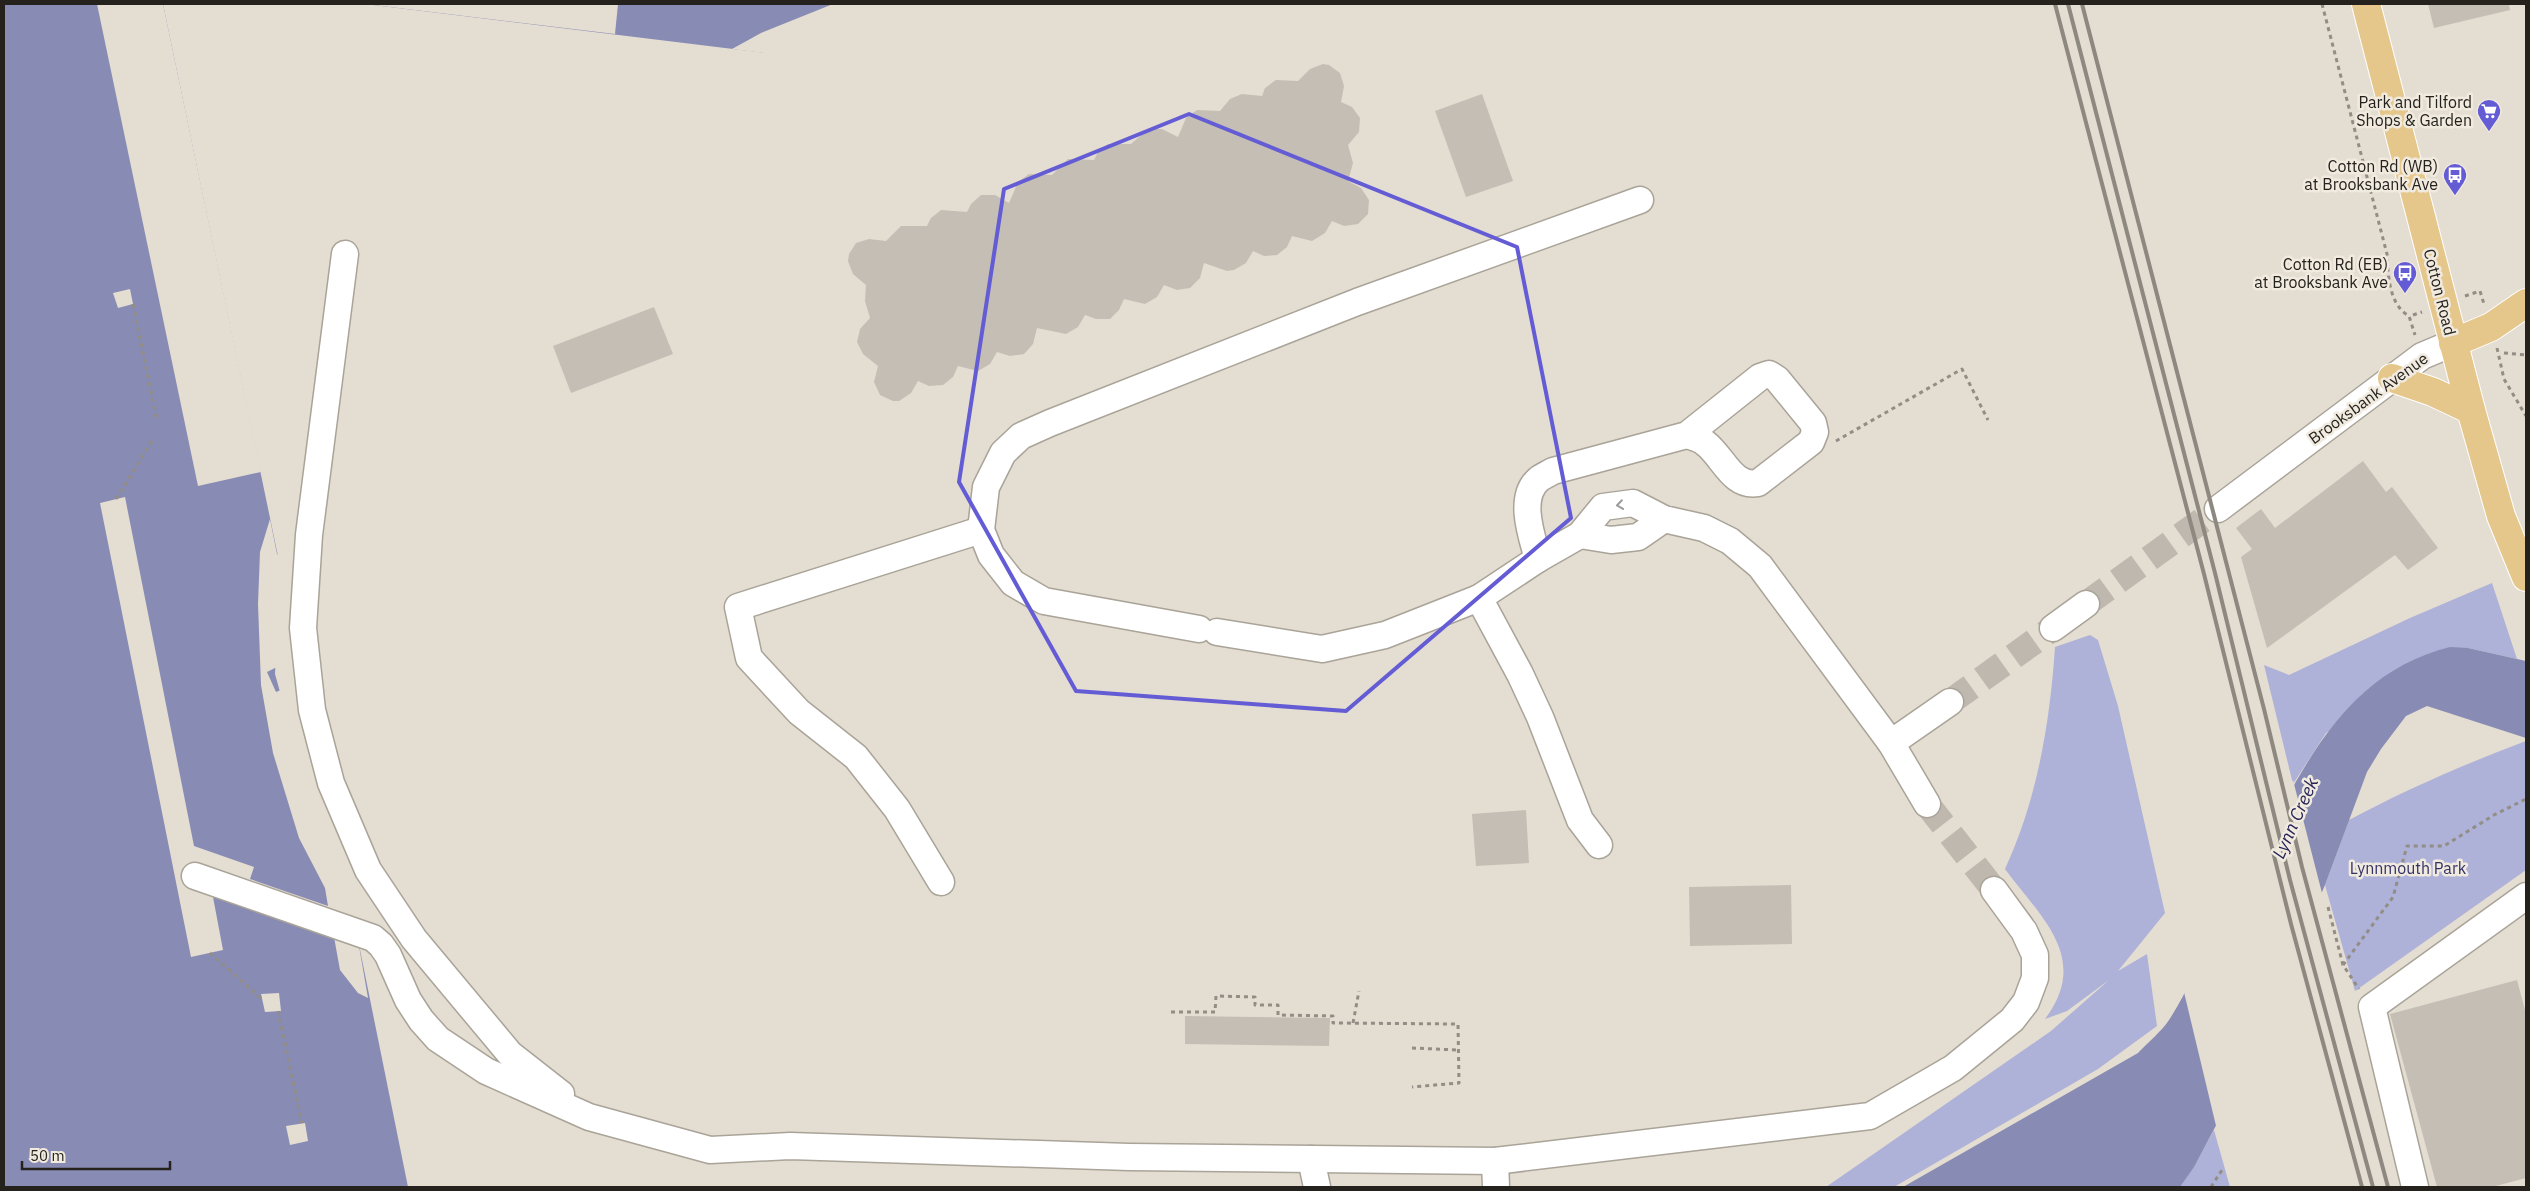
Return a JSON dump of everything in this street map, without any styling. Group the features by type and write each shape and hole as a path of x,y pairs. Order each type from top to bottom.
{"main road":[{"name":"Cotton Road","path":"2366,4 2471,410 2501,516 2526,577"},
{"name":"Brooksbank Avenue","path":"2453,343 2491,327 2526,303"},
{"path":"2392,378 2433,392 2471,410"}],"street":[{"path":"1640,200 1357,302 1021,436 1003,453 986,487 981,530 991,555 1013,583 1044,601 1208,631 1322,649 1385,635 1479,598 1538,559 1580,535 1603,507 1633,503 1664,520 1704,528 1730,541 1760,566 1891,743 1927,804"},
{"path":"345,254 309,535 303,628 312,710 331,783 368,870 414,939 510,1054 589,1117"},
{"name":"Brooksbank Avenue","path":"2218,509 2422,356 2453,343"},
{"path":"1538,559 1528,518 1529,494 1538,480 1553,471 1687,435 1760,377 1768,374 1777,379 1813,423 1815,432 1811,442 1758,484 1748,485 1737,479 1705,442 1687,435"},
{"path":"1580,535 1611,540 1638,538 1664,520"},
{"path":"941,882 897,809 856,757 800,712 749,658 738,608 981,530"},
{"path":"1479,598 1520,674 1580,820 1598,845"},
{"path":"2054,628 2086,604"},
{"path":"1891,743 1950,702"},
{"path":"195,876 373,938 388,955 408,1000 421,1020 438,1039 486,1071 589,1117 710,1150 790,1146 1129,1157 1495,1161 1870,1116 1953,1068 2012,1020 2026,1002 2035,978 2035,955 2024,931 1994,890"},
{"path":"2415,1187 2372,1007 2526,896"},
{"path":"1311,1159 1317,1187"},
{"path":"1495,1161 1496,1187"}],"path":[{"path":"2322,4 2387,254 2388,271 2395,302 2401,311 2409,316 2413,329"},
{"path":"133,304 157,421"},
{"path":"2498,352 2504,379 2526,416"},
{"path":"2504,353 2526,355"},
{"path":"1831,444 1962,370 1988,420"},
{"path":"116,499 154,438"},
{"path":"2343,966 2393,897 2407,846 2444,846 2494,815 2526,799"},
{"path":"2328,907 2343,966 2372,1007"},
{"path":"210,953 262,999"},
{"path":"1353,1023 1359,991"},
{"path":"1171,1012 1215,1012 1216,996 1256,997 1255,1005 1278,1005 1278,1015 1333,1016 1333,1023 1458,1024 1459,1083 1412,1087"},
{"path":"278,1011 302,1123"},
{"path":"1412,1048 1458,1050"},
{"path":"2211,1187 2222,1170"}],"highlighted area":[{"path":"1189,114 1517,247 1571,518 1346,711 1076,691 959,482 1004,189"}],"green space":[{"path":"2492,583 2517,659 2468,648 2326,733 2293,784 2264,665 2289,675 2410,618"},
{"path":"2090,635 2098,640 2118,706 2165,913 2118,971 2147,954 2157,1026 2098,1069 1894,1187 1826,1187 2051,1031 2109,980 2067,1011 2045,1019 2058,997 2063,977 2062,958 2056,939 2046,922 2005,869 2026,816 2034,788 2050,704 2055,647"},
{"name":"Lynnmouth Park","path":"2526,741 2526,870 2355,991 2325,885 2349,820 2436,778"},
{"path":"2214,1130 2230,1187 2180,1187 2194,1166"}],"water":[{"path":"4,4 163,4 280,566 275,674 311,803 359,945 408,1187 4,1187"},
{"path":"365,4 853,4 767,53"},
{"name":"Lynn Creek","path":"2450,647 2468,648 2526,661 2526,738 2427,706 2406,716 2381,749 2367,772 2325,885 2268,1019 2239,1082 2194,1167 2180,1187 1903,1187 2138,1053 2169,1020 2296,782 2314,752 2335,724 2358,698 2384,677 2415,659"}],"pier":[{"path":"97,4 163,4 261,472 198,486"},
{"path":"365,4 618,4 615,34"},
{"path":"833,4 853,4 855,16 772,54 732,49 761,33"},
{"path":"130,289 133,304 118,308 113,293"},
{"path":"125,497 194,846 254,867 250,879 328,906 325,888 299,838 273,753 261,685 258,604 260,552 270,519 277,554 280,557 282,566 277,667 267,672 276,692 281,690 313,802 366,916 361,945 359,946 368,998 358,993 340,970 334,937 213,897 223,950 191,957 100,503"},
{"path":"2293,780 2323,897 2271,1020 2217,1130 2183,988 2237,890"},
{"path":"279,993 281,1011 265,1012 261,994"},
{"path":"305,1123 308,1141 290,1145 286,1126"}],"building":[{"path":"2428,4 2509,4 2510,10 2434,28"},
{"path":"1323,64 1329,65 1340,73 1344,86 1341,102 1352,107 1360,118 1359,132 1348,145 1353,163 1348,181 1361,188 1369,200 1368,214 1358,224 1344,226 1332,221 1325,233 1312,241 1292,236 1287,247 1277,255 1264,256 1253,251 1246,263 1234,270 1227,271 1204,263 1200,278 1190,288 1177,290 1164,285 1157,297 1145,304 1124,299 1119,310 1110,319 1096,319 1085,315 1078,327 1066,334 1037,328 1033,344 1024,354 1010,356 997,352 990,364 978,371 958,366 953,377 943,385 929,386 918,381 911,393 899,401 893,401 880,395 874,382 878,366 863,354 857,342 860,329 870,318 865,301 866,285 853,274 848,261 849,254 856,243 869,239 886,241 901,226 927,226 931,218 941,210 967,212 971,204 981,195 995,195 1009,203 1018,182 1029,174 1052,175 1068,159 1094,160 1098,152 1108,144 1131,144 1148,129 1162,129 1178,137 1186,118 1197,110 1220,111 1230,99 1242,94 1262,96 1265,88 1276,80 1298,81 1310,69"},
{"path":"1482,94 1513,181 1466,197 1435,111"},
{"path":"654,307 673,354 571,393 553,346"},
{"path":"2363,461 2386,492 2392,487 2438,548 2408,570 2395,555 2267,648 2241,557 2252,549 2236,528 2261,509 2275,528"},
{"path":"1526,810 1529,863 1476,866 1472,814"},
{"path":"1791,885 1792,944 1690,946 1689,887"},
{"path":"2517,980 2526,1014 2526,1178 2492,1187 2437,1187 2390,1014"},
{"path":"1185,1016 1330,1018 1329,1046 1185,1044"}],"tunnel":[{"path":"2086,604 2218,509"},
{"path":"1950,702 2053,628"},
{"path":"1927,804 1994,890"}],"railway":[{"path":"2055,4 2204,574 2291,924 2362,1187"},
{"path":"2068,4 2215,573 2290,880 2373,1187"},
{"path":"2082,4 2264,709 2302,867 2388,1187"}],"place":[{"name":"Park and Tilford Shops & Garden","path":"2489,132"},
{"name":"Cotton Rd (WB) at Brooksbank Ave","path":"2455,196"},
{"name":"Cotton Rd (EB) at Brooksbank Ave","path":"2405,294"}]}
